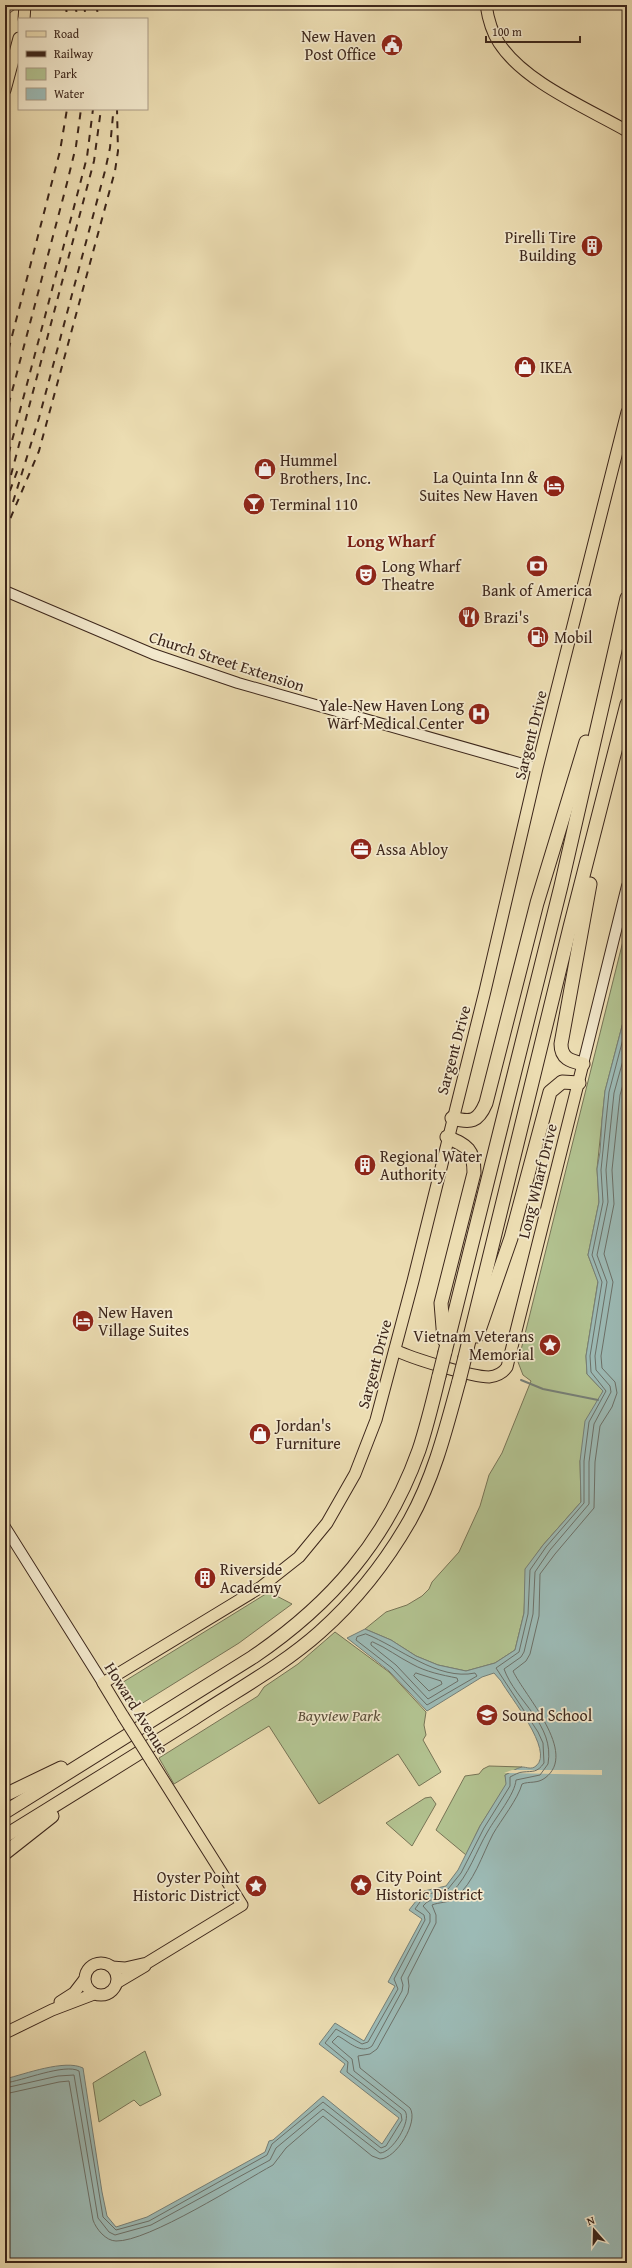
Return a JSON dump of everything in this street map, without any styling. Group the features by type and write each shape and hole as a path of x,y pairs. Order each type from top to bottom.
{"highway":[{"path":"5,1812 271,1645 307,1617 340,1585 369,1548 402,1490 419,1448 439,1376 561,886 627,598"},
{"path":"452,1118 472,1120 481,1115 486,1103 551,851 579,760 602,703"},
{"path":"5,1836 103,1776 282,1661 320,1632 359,1593 398,1538 430,1478 445,1433 627,704"},
{"path":"583,1064 567,1059 562,1055 560,1044 590,885 593,842"},
{"path":"465,1357 479,1332 511,1238 550,1092 562,1082 579,1083"},
{"path":"445,1352 441,1303 474,1173 474,1160 470,1151 463,1144 447,1137"},
{"path":"5,1795 117,1741"},
{"path":"5,1853 103,1776"}],"main road":[{"path":"24,18 25,5"},
{"path":"486,5 492,30 498,42 510,58 535,78 627,131"},
{"path":"5,90 18,42"},
{"name":"Sargent Drive","path":"103,1683 262,1586 285,1570 312,1542 327,1523 348,1487 367,1446 395,1350 447,1137 485,991 537,768 627,412"},
{"name":"Church Street Extension","path":"5,592 153,654 238,683 537,768"},
{"name":"Long Wharf Drive","path":"395,1350 407,1356 485,1376 499,1374 507,1366 579,1083 627,886"},
{"name":"Howard Avenue","path":"5,1527 242,1906 148,1963"},
{"path":"52,2010 74,1993 84,1980 88,1969 94,1965 101,1963 112,1967 126,1968 148,1963"},
{"path":"5,2033 52,2010 94,1994 108,1994 113,1991 118,1982 142,1969 148,1963"},
{"path":"112,1967 117,1974 118,1982"},
{"path":"84,1980 87,1988 94,1994"}],"street":[{"path":"5,10 12,5"}],"green space":[{"path":"627,925 627,1007 605,1091 597,1169 599,1202 588,1255 598,1281 586,1356 587,1374 603,1391 580,1461 581,1502 543,1545 526,1569 524,1613 515,1650 495,1663 466,1671 438,1665 416,1656 391,1640 365,1629 386,1612 407,1605 422,1596 429,1589 432,1582 459,1552 480,1506 489,1475 502,1453 531,1381 523,1375 518,1362"},
{"path":"269,1592 292,1604 239,1643 133,1709 120,1684"},
{"name":"Bayview Park","path":"335,1632 389,1672 426,1712 424,1725 426,1735 423,1740 441,1772 419,1786 398,1754 319,1804 269,1726 174,1784 159,1758 258,1696 264,1687 298,1664"},
{"path":"489,1766 522,1767 505,1775 507,1784 480,1826 466,1855 436,1830 465,1776 479,1774 483,1769"},
{"path":"431,1797 436,1804 412,1846 386,1823 425,1798"},
{"path":"145,2051 161,2095 140,2106 134,2100 99,2122 93,2083"}],"water":[{"path":"627,1007 627,2263 5,2263 5,2079 56,2066 66,2065 83,2068 102,2192 107,2216 116,2227 147,2217 265,2152 269,2141 273,2140 323,2096 382,2144 399,2118 340,2072 345,2064 319,2044 335,2023 364,2041 395,1986 388,1982 422,1919 409,1910 424,1891 446,1886 458,1870 480,1826 506,1784 505,1775 515,1769 522,1767 531,1768 536,1766 540,1759 540,1748 529,1724 501,1681 494,1673 482,1677 427,1711 389,1671 347,1638 365,1629 391,1640 416,1656 438,1665 466,1671 495,1663 515,1650 524,1613 525,1569 543,1545 581,1502 580,1461 585,1421 603,1391 587,1374 586,1356 598,1282 588,1255 599,1202 597,1169 600,1152 605,1091"}],"pier":[{"path":"512,1770 602,1770 602,1775 504,1773"}],"waterway":[{"path":"521,1380 543,1389 598,1400"}],"railway":[{"path":"66,5 67,18"},
{"path":"75,5 78,18"},
{"path":"84,5 86,18"},
{"path":"96,5 99,18"},
{"path":"5,363 60,151 67,110"},
{"path":"5,418 67,183 76,146 81,110"},
{"path":"5,467 87,157 93,110"},
{"path":"11,475 94,161 101,110"},
{"path":"5,531 39,451 115,171 118,151 117,110"},
{"path":"13,502 39,418 105,171 110,148 113,115"},
{"path":"5,504 18,469"}],"place":[{"name":"New Haven Post Office","path":"392,45"},
{"name":"Pirelli Tire Building","path":"592,246"},
{"name":"IKEA","path":"525,367"},
{"name":"Hummel Brothers, Inc.","path":"265,469"},
{"name":"La Quinta Inn & Suites New Haven","path":"554,486"},
{"name":"Terminal 110","path":"254,504"},
{"name":"Bank of America","path":"537,566"},
{"name":"Long Wharf Theatre","path":"366,575"},
{"name":"Brazi's","path":"469,617"},
{"name":"Mobil","path":"538,637"},
{"name":"Yale-New Haven Long Warf Medical Center","path":"479,714"},
{"name":"Assa Abloy","path":"361,849"},
{"name":"Regional Water Authority","path":"365,1165"},
{"name":"New Haven Village Suites","path":"83,1321"},
{"name":"Vietnam Veterans Memorial","path":"550,1345"},
{"name":"Jordan's Furniture","path":"260,1434"},
{"name":"Riverside Academy","path":"205,1578"},
{"name":"Sound School","path":"487,1715"},
{"name":"City Point Historic District","path":"361,1885"},
{"name":"Oyster Point Historic District","path":"256,1886"}],"district":[{"name":"Long Wharf","path":"391,540"}]}
